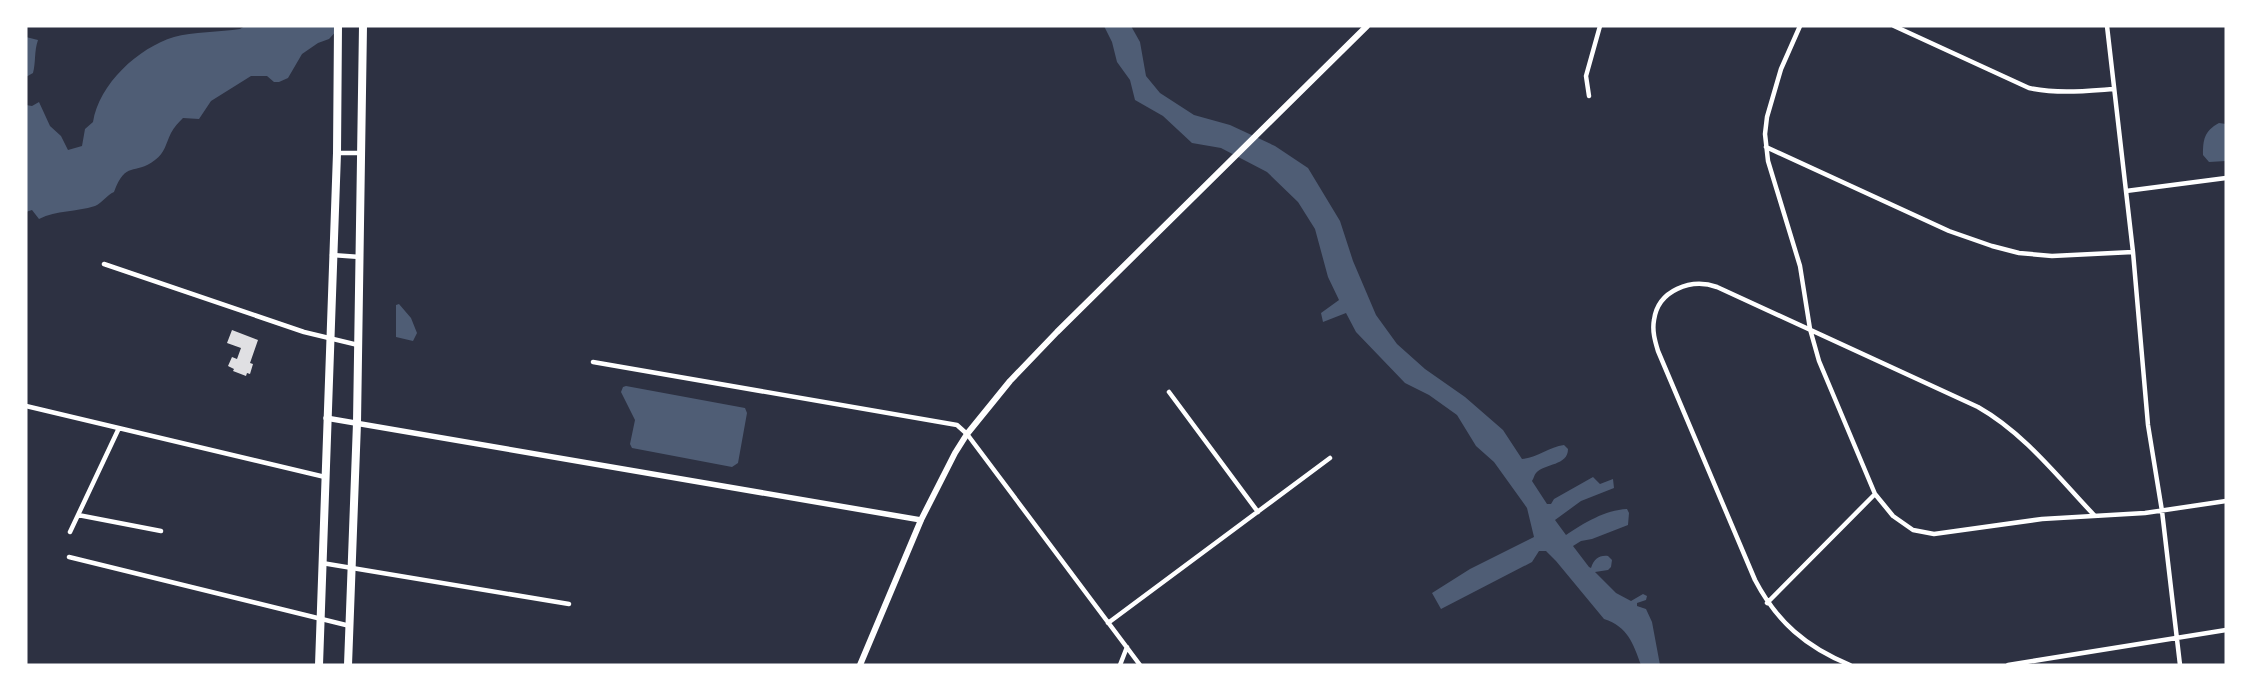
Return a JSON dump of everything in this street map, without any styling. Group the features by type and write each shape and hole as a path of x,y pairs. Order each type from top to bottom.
{"highway":[{"path":"319,665 326,418 337,153 338,26"},
{"path":"348,665 357,423 363,28"}],"main road":[{"path":"860,665 920,520 935,489 967,434 1023,367 1367,26"}],"street":[{"path":"1588,96 1586,76 1600,26"},
{"path":"1800,26 1781,69 1772,96 1767,117 1766,147 1774,187 1800,266 1810,329 1819,361 1875,494 1902,524 1924,533 1953,532 2042,519 2162,511 2226,501"},
{"path":"1894,26 2029,88 2048,92 2114,89"},
{"path":"2107,26 2133,252 2148,425 2162,511 2180,665"},
{"path":"1766,147 1949,231 1992,246 2052,256 2133,252"},
{"path":"337,153 362,153"},
{"path":"2126,191 2226,178"},
{"path":"332,255 360,257"},
{"path":"104,264 304,332 358,345"},
{"path":"1850,665 1813,646 1794,632 1767,603 1745,556 1658,351 1653,328 1657,308 1667,296 1678,288 1688,284 1707,284 1810,329 1995,416 2021,438 2094,515"},
{"path":"593,362 957,425 967,434 1140,665"},
{"path":"1169,392 1258,512"},
{"path":"26,406 325,477"},
{"path":"326,418 920,520"},
{"path":"70,532 119,428"},
{"path":"1108,623 1330,458"},
{"path":"1767,603 1875,494"},
{"path":"78,515 161,531"},
{"path":"69,557 350,626"},
{"path":"322,562 569,604"},
{"path":"2008,665 2226,630"},
{"path":"1120,665 1127,647"}],"water":[{"path":"245,26 341,26 329,39 318,43 302,54 288,78 274,82 267,76 251,76 211,101 199,119 183,118 172,131 163,151 158,157 148,165 127,172 118,182 114,192 98,205 53,214 39,219 32,210 26,212 26,105 32,106 39,102 50,126 61,136 68,150 82,146 85,129 93,122 103,94 122,69 134,59 160,42 174,37 240,29"},
{"path":"1104,26 1131,26 1140,42 1146,76 1160,93 1194,115 1230,125 1275,146 1308,168 1340,221 1353,261 1376,315 1397,344 1425,369 1465,397 1503,430 1522,459 1532,457 1558,446 1564,445 1568,449 1564,459 1540,470 1535,474 1532,481 1547,504 1551,504 1554,499 1593,477 1600,484 1613,479 1614,488 1581,501 1555,520 1566,535 1603,515 1627,509 1629,513 1628,525 1592,539 1581,541 1573,546 1591,568 1599,557 1608,556 1612,560 1611,567 1608,570 1595,572 1616,593 1631,601 1643,594 1647,596 1646,600 1637,603 1637,606 1646,609 1652,622 1660,665 1641,665 1629,637 1624,631 1619,626 1604,619 1546,551 1539,551 1532,562 1441,609 1432,593 1470,569 1534,537 1527,508 1494,462 1476,446 1457,415 1429,395 1405,383 1356,332 1346,313 1323,322 1321,313 1339,300 1328,277 1315,229 1298,202 1267,172 1221,148 1192,143 1163,116 1135,100 1130,80 1117,62 1112,42"},
{"path":"26,37 38,40 33,73 26,77"},
{"path":"2219,123 2226,124 2226,161 2209,162 2203,155 2205,136 2210,129"},
{"path":"399,304 411,318 417,333 413,341 396,337 396,305"},
{"path":"623,387 745,408 747,413 738,463 732,467 632,448 630,444 635,420 621,392"}],"building":[{"path":"232,330 258,340 250,363 253,364 250,374 247,373 246,376 233,371 234,369 228,366 232,357 237,359 241,348 227,343"}]}
